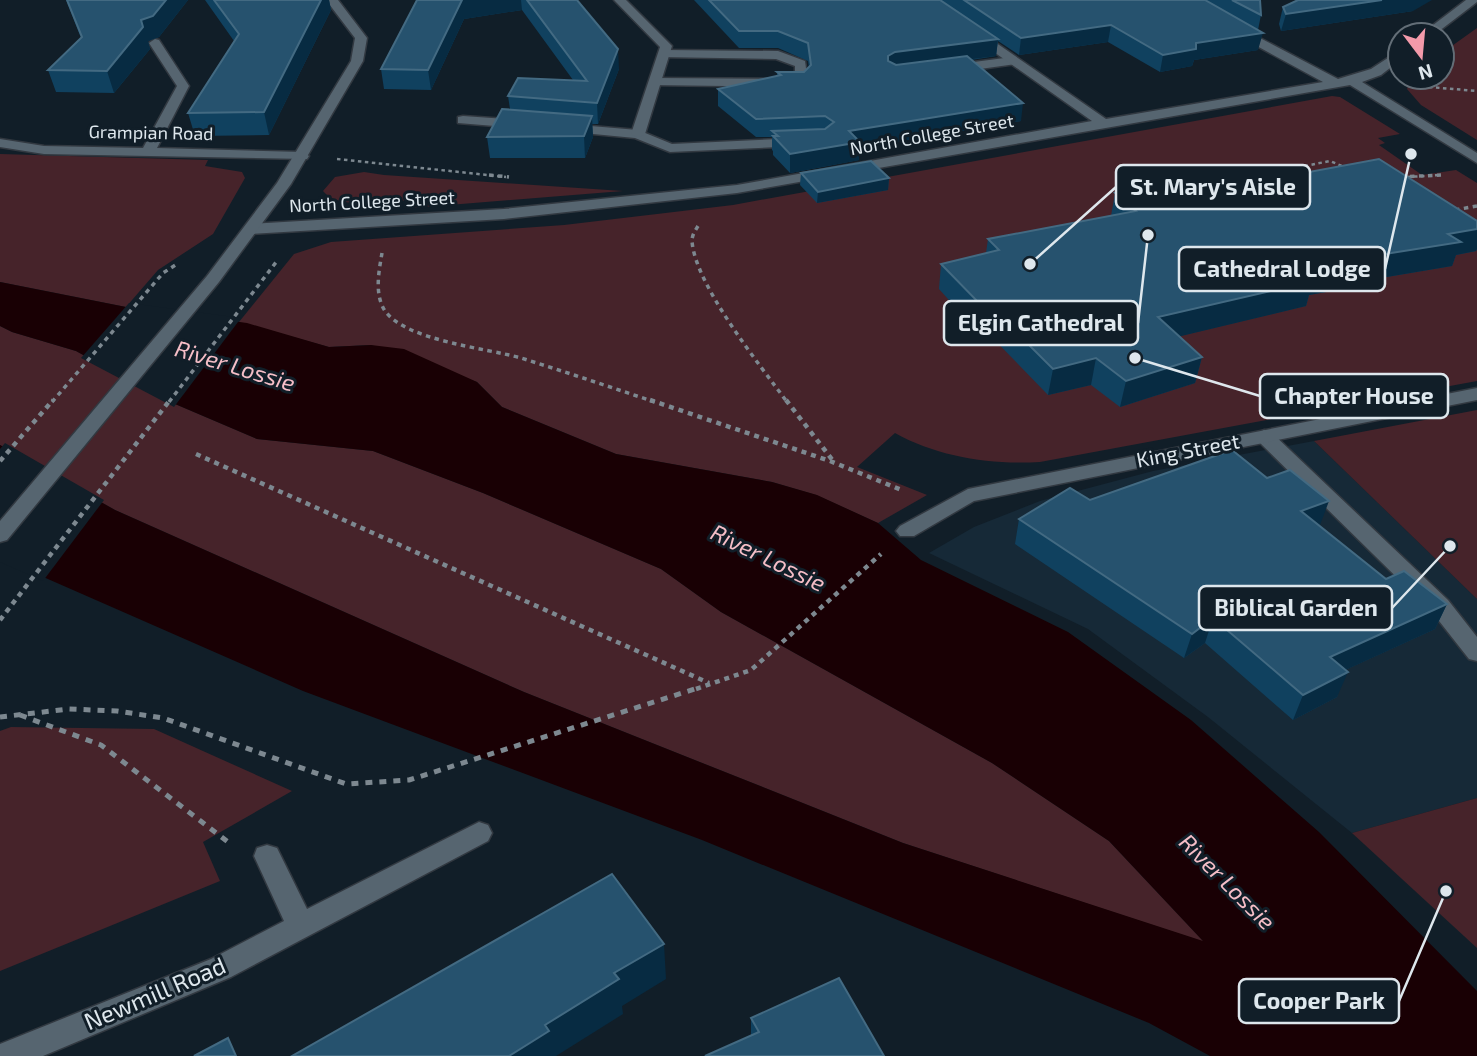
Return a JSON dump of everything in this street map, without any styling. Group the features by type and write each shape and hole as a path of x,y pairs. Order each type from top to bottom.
{"street":[{"path":"0,535 213,279 302,156 357,61 361,38 332,0"},
{"path":"620,0 665,50 778,55 801,64 802,83 655,82"},
{"path":"926,0 1103,123"},
{"path":"1450,0 1469,2"},
{"path":"1444,21 1469,2"},
{"path":"1228,25 1335,83"},
{"path":"148,152 183,86 155,43"},
{"path":"638,134 665,50"},
{"path":"933,71 1012,61"},
{"name":"North College Street","path":"251,229 504,214 737,189 1352,81 1376,72 1386,64"},
{"path":"1352,81 1477,159"},
{"path":"463,120 530,125"},
{"path":"557,127 638,134 670,148 810,141"},
{"name":"Grampian Road","path":"0,143 44,150 302,156"},
{"name":"King Street","path":"908,531 968,496 1477,394"},
{"path":"1264,436 1440,606 1477,653"},
{"name":"Newmill Road","path":"7,1056 221,968 479,833"},
{"path":"267,856 301,926"}],"path":[{"path":"1302,177 1290,169 1329,161 1340,163 1350,170"},
{"path":"1390,177 1450,176"},
{"path":"737,189 695,229 692,240 695,256 710,288 763,370 835,463"},
{"path":"1450,211 1477,206"},
{"path":"387,221 378,289 380,304 393,318 419,332 526,360 835,463 914,494 968,496"},
{"path":"0,461 163,273"},
{"path":"0,620 260,282"},
{"path":"196,454 710,684"},
{"path":"0,717 16,713 81,710 163,718 346,784 410,780 659,702 751,670 908,531"},
{"path":"16,713 101,746 222,840 267,856"}],"shaded area":[{"path":"1477,28 1477,140 1421,105 1409,91 1456,91 1456,43"},
{"path":"1332,96 1340,97 1400,134 1378,138 1385,143 1379,145 1422,175 1456,170 1477,183 1477,381 1040,462 965,458 929,448 895,433 857,467 927,495 878,523 816,495 772,482 616,454 502,407 477,382 371,345 329,347 239,322 294,254 331,242 564,225 733,205"},
{"path":"0,154 208,160 205,166 242,172 245,178 213,234 158,270 126,307 0,282"},
{"path":"364,172 623,191 412,208 413,200 352,203 330,197 323,191 335,177"},
{"path":"0,326 76,351 161,398 257,439 373,451 483,493 661,569 721,612 992,763 1109,841 1204,942 903,843 524,692 115,510 0,445"},
{"path":"1477,410 1477,599 1314,441"},
{"path":"1314,441 1477,599 1477,798 1352,833 1208,717 1088,629 929,553 974,527 1040,501 1153,471"},
{"path":"11,727 154,729 292,791 203,842 220,881 0,971 0,731"},
{"path":"1477,798 1477,948 1352,833"}],"water":[{"name":"River Lossie","path":"0,282 126,307 247,323 329,347 371,345 404,349 477,382 502,407 616,454 772,482 817,495 878,523 921,560 1068,632 1191,720 1319,832 1477,991 1477,1056 1210,1056 1149,1023 702,840 303,691 0,558 0,445 115,510 524,692 903,843 1203,941 1109,841 992,763 721,612 661,569 483,493 373,451 257,439 161,398 76,351 0,326"}],"pier":[{"path":"129,303 241,318 174,407 81,358"},
{"path":"5,443 104,500 43,581 0,562 0,449"}],"building":[{"path":"67,0 166,0 153,16 141,20 143,27 107,71 48,70 82,37"},
{"path":"214,0 321,0 264,112 188,113 239,34"},
{"path":"417,0 462,0 428,70 381,69"},
{"path":"527,0 577,0 618,49 597,103 508,96 518,78 587,81"},
{"path":"709,0 940,0 998,39 895,52 888,56 888,61 896,65 967,56 1023,103 849,131 860,142 790,154 773,136 778,136 772,131 825,129 834,122 825,116 756,119 718,89 781,75 777,72 804,72 811,65 808,43 778,31 739,31"},
{"path":"964,0 1205,0 1263,33 1196,43 1196,49 1163,55 1111,25 1021,38"},
{"path":"1232,0 1260,0 1261,15"},
{"path":"1298,0 1382,0 1286,14 1283,7"},
{"path":"502,109 592,116 584,136 487,137"},
{"path":"1379,159 1477,221 1477,229 1448,234 1461,242 1347,260 1352,264 1303,273 1314,281 1158,317 1202,357 1126,381 1096,358 1053,369 986,302 979,303 941,264 999,250 988,239 1136,211 1115,193 1174,183 1190,194"},
{"path":"871,161 889,178 818,192 801,173"},
{"path":"1232,450 1267,478 1290,470 1329,501 1301,511 1386,579 1404,571 1447,604 1330,657 1348,672 1303,695 1213,618 1192,634 1019,519 1070,488 1090,500"},
{"path":"612,874 664,944 614,973 619,979 545,1025 549,1031 509,1056 292,1056"},
{"path":"839,978 884,1056 705,1056 759,1032 751,1018"},
{"path":"228,1038 236,1056 194,1056"}],"place":[{"name":"Cathedral Lodge","path":"1411,154"},
{"name":"Elgin Cathedral","path":"1148,235"},
{"name":"St. Mary's Aisle","path":"1030,264"},
{"name":"Chapter House","path":"1135,358"},
{"name":"Biblical Garden","path":"1450,546"},
{"name":"Cooper Park","path":"1446,891"}]}
